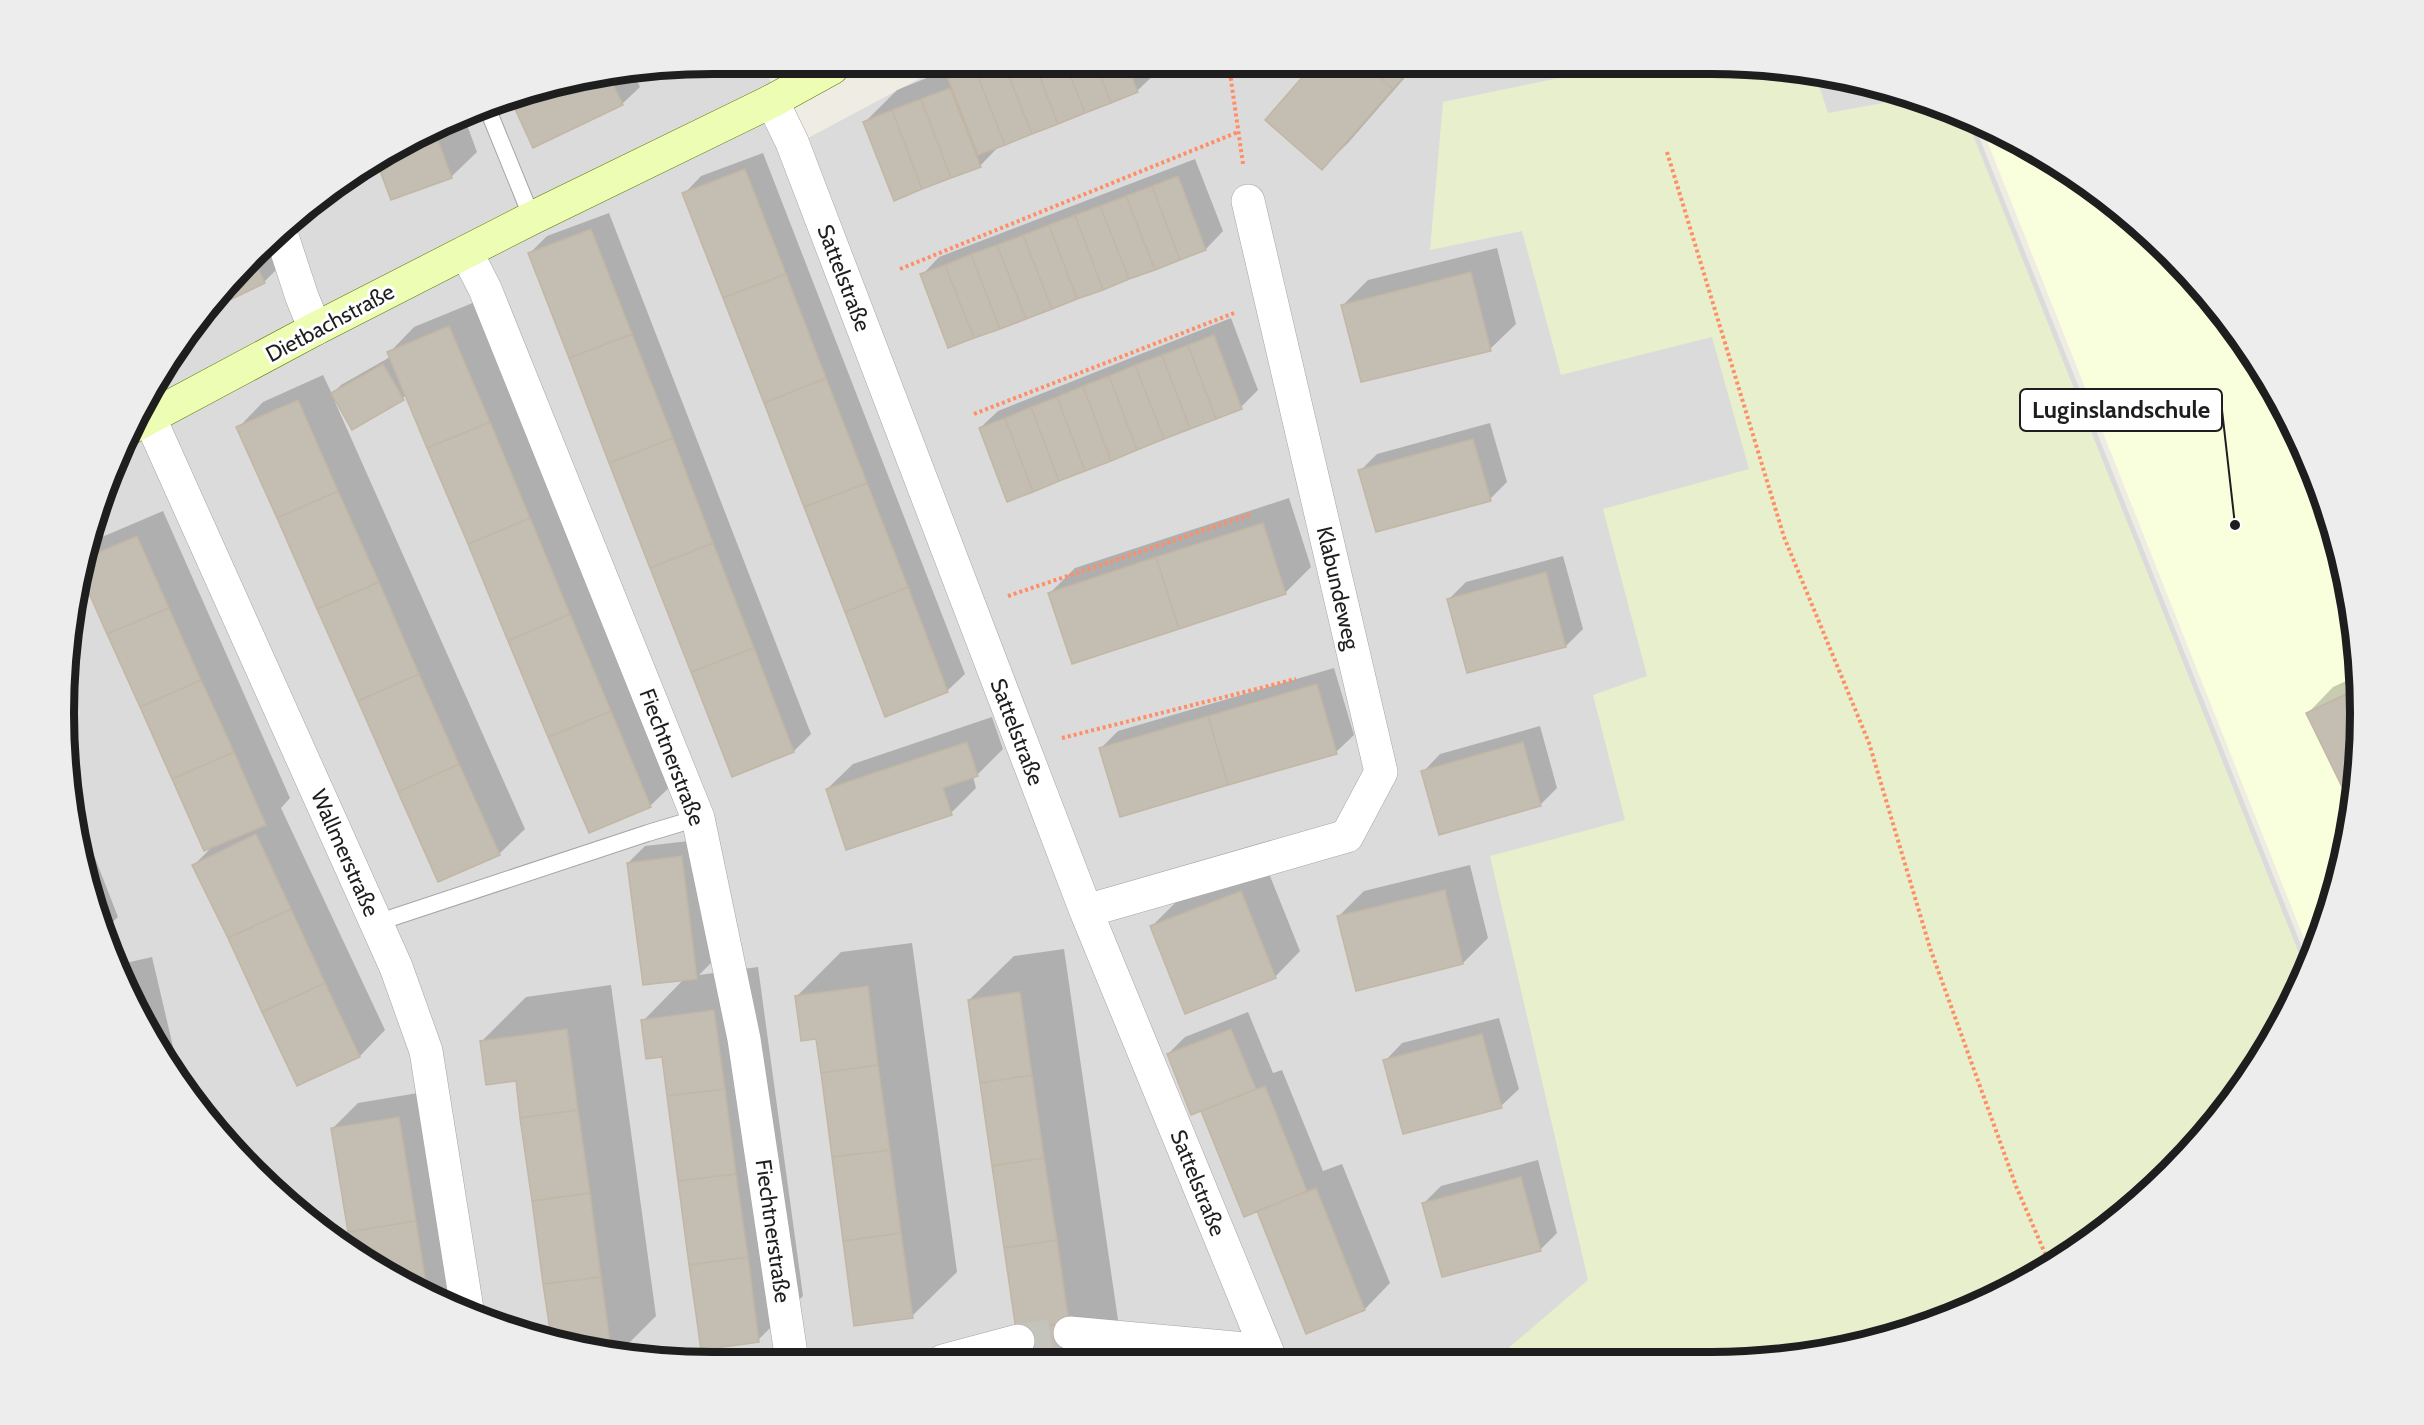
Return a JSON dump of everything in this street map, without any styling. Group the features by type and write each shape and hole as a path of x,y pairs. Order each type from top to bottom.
{"main road":[{"name":"Dietbachstraße","path":"144,422 315,329 772,100 798,76"}],"street":[{"name":"Sattelstraße","path":"772,100 792,142 1086,911 1265,1352"},
{"name":"Klabundeweg","path":"1086,911 1347,836 1381,772 1248,201"},
{"path":"283,240 315,329"},
{"name":"Fiechtnerstraße","path":"466,252 485,289 698,818 744,1039 791,1352"},
{"name":"Wallmerstraße","path":"141,427 396,967 426,1051 465,1302"},
{"path":"1070,1333 1233,1352"},
{"path":"977,1352 1018,1341"}],"lane":[{"path":"490,114 532,219"},
{"path":"376,923 648,832 698,818"}],"path":[{"path":"1230,74 1248,201"},
{"path":"900,269 1238,132"},
{"path":"1666,152 1784,537 1869,743 1930,948 2016,1186 2046,1257"},
{"path":"974,414 1271,299"},
{"path":"970,608 1251,514"},
{"path":"1024,747 1296,679"}],"shaded area":[{"path":"712,74 766,74 808,138 928,74 1753,75 1795,79 1877,95 1917,107 1977,131 2304,952 2285,995 2243,1068 2192,1134 2133,1193 2067,1244 2031,1266 1994,1286 1917,1318 1836,1339 1753,1350 1712,1352 712,1352 671,1350 588,1339 507,1318 430,1286 357,1244 291,1193 232,1134 206,1101 181,1068 159,1032 139,995 107,918 95,878 79,796 75,754 75,671 79,629 95,547 122,468 139,430 181,357 232,291 291,232 324,206 357,181 430,139 507,107 547,95 629,79"},
{"path":"1578,74 1753,75 1818,83 1828,113 1896,101 1970,128 2301,959 2285,995 2243,1068 2192,1134 2163,1164 2133,1193 2067,1244 1994,1286 1956,1303 1877,1330 1795,1346 1712,1352 1504,1352 1588,1280 1490,856 1625,820 1593,695 1647,676 1603,509 1749,469 1712,337 1561,375 1522,231 1430,250 1443,102"},
{"path":"1985,135 2067,181 2133,232 2192,291 2243,357 2285,430 2302,468 2329,547 2338,588 2345,629 2350,712 2345,796 2338,837 2329,878 2307,945"}],"building":[{"path":"977,74 1005,145 978,155 947,76"},
{"path":"977,74 1008,74 1032,134 1005,145"},
{"path":"1008,74 1039,74 1058,124 1032,134"},
{"path":"1039,74 1070,74 1085,113 1058,124"},
{"path":"1070,74 1100,74 1111,103 1085,113"},
{"path":"1100,74 1131,74 1138,92 1111,103"},
{"path":"1133,74 1144,74 1134,78"},
{"path":"1305,74 1376,74 1393,89 1322,170 1265,120"},
{"path":"1376,74 1406,74 1393,89"},
{"path":"612,82 623,105 533,148 513,105 547,95"},
{"path":"950,88 981,167 951,178 921,99"},
{"path":"921,99 951,178 922,189 892,110"},
{"path":"892,110 922,189 894,201 863,122"},
{"path":"436,136 452,178 391,200 379,168"},
{"path":"745,169 786,274 723,298 682,193"},
{"path":"1178,176 1206,250 1180,260 1152,186"},
{"path":"1152,186 1180,260 1155,270 1126,196"},
{"path":"1126,196 1155,270 1129,279 1100,206"},
{"path":"1100,206 1129,279 1103,290 1075,215"},
{"path":"1075,215 1103,290 1077,299 1049,225"},
{"path":"1049,225 1077,299 1052,309 1023,235"},
{"path":"591,229 632,334 569,358 528,253"},
{"path":"1023,235 1052,309 1026,319 997,245"},
{"path":"997,245 1026,319 1000,329 971,254"},
{"path":"971,254 1000,329 974,338 945,265"},
{"path":"257,265 265,283 222,304"},
{"path":"945,265 974,338 948,348 920,274"},
{"path":"1471,272 1491,351 1361,382 1341,305"},
{"path":"786,274 826,378 764,403 723,298"},
{"path":"449,326 490,422 427,448 387,352"},
{"path":"632,334 673,438 609,463 569,358"},
{"path":"1214,335 1242,409 1216,419 1188,345"},
{"path":"1188,345 1216,419 1190,429 1162,355"},
{"path":"1162,355 1190,429 1164,439 1135,365"},
{"path":"383,364 404,400 352,430 331,393"},
{"path":"1135,365 1164,439 1137,450 1109,376"},
{"path":"1109,376 1137,450 1111,461 1083,386"},
{"path":"826,378 867,483 804,507 764,403"},
{"path":"1083,386 1111,461 1085,471 1057,397"},
{"path":"1057,397 1085,471 1059,481 1031,407"},
{"path":"298,400 338,491 277,518 236,427"},
{"path":"1031,407 1059,481 1033,492 1005,418"},
{"path":"1005,418 1033,492 1007,502 979,428"},
{"path":"490,422 530,518 468,544 427,448"},
{"path":"673,438 713,543 650,568 609,463"},
{"path":"1473,439 1491,501 1376,532 1358,470"},
{"path":"867,483 908,587 845,612 804,507"},
{"path":"338,491 379,582 317,609 277,518"},
{"path":"530,518 570,614 508,641 468,544"},
{"path":"1263,523 1286,594 1179,629 1156,557"},
{"path":"137,536 169,608 107,634 86,587 93,555"},
{"path":"713,543 754,648 691,672 650,568"},
{"path":"1156,557 1179,629 1072,664 1048,593"},
{"path":"1546,572 1566,647 1467,673 1447,599"},
{"path":"379,582 419,674 358,701 317,609"},
{"path":"908,587 948,692 885,717 845,612"},
{"path":"169,608 201,680 140,707 107,634"},
{"path":"570,614 611,711 548,737 508,641"},
{"path":"754,648 794,752 732,777 691,672"},
{"path":"419,674 459,764 398,792 358,701"},
{"path":"201,680 234,752 172,779 140,707"},
{"path":"1317,684 1337,754 1228,785 1208,716"},
{"path":"2350,692 2349,754 2345,793 2306,713"},
{"path":"611,711 651,807 589,833 548,737"},
{"path":"1208,716 1228,785 1120,817 1099,748"},
{"path":"967,742 978,776 943,788 952,815 846,850 826,789"},
{"path":"1523,742 1541,806 1439,835 1421,771"},
{"path":"234,752 266,825 204,851 172,779"},
{"path":"459,764 500,855 438,882 398,792"},
{"path":"256,834 291,909 228,938 192,865"},
{"path":"682,856 697,979 643,985 627,863"},
{"path":"1445,890 1463,964 1356,991 1337,916"},
{"path":"1241,891 1276,978 1185,1014 1150,926"},
{"path":"291,909 325,983 262,1012 228,938"},
{"path":"325,983 360,1057 297,1086 262,1012"},
{"path":"868,986 878,1065 821,1073 816,1039 801,1041 795,996"},
{"path":"1020,992 1032,1075 980,1083 968,1000"},
{"path":"714,1010 725,1089 667,1096 662,1057 646,1059 641,1020"},
{"path":"567,1029 578,1110 520,1118 516,1081 486,1085 480,1041"},
{"path":"1231,1029 1256,1089 1191,1115 1167,1054"},
{"path":"1482,1034 1502,1108 1403,1134 1383,1060"},
{"path":"878,1065 890,1150 832,1157 821,1073"},
{"path":"1032,1075 1044,1158 992,1166 980,1083"},
{"path":"1265,1086 1307,1191 1244,1217 1201,1111"},
{"path":"725,1089 736,1174 678,1181 667,1096"},
{"path":"578,1110 590,1193 532,1201 520,1118"},
{"path":"399,1117 416,1221 348,1232 331,1128"},
{"path":"890,1150 901,1233 843,1241 832,1157"},
{"path":"1044,1158 1057,1240 1004,1248 992,1166"},
{"path":"736,1174 748,1257 689,1265 678,1181"},
{"path":"1521,1177 1541,1251 1442,1277 1422,1203"},
{"path":"1316,1188 1365,1310 1306,1334 1257,1211"},
{"path":"590,1193 601,1277 543,1284 532,1201"},
{"path":"416,1221 426,1284 357,1244 349,1238 348,1232"},
{"path":"901,1233 913,1318 854,1326 843,1241"},
{"path":"1057,1240 1069,1323 1016,1330 1004,1248"},
{"path":"748,1257 759,1342 701,1350 689,1265"},
{"path":"601,1277 610,1343 550,1331 543,1284"},
{"path":"1069,1323 1073,1352 1020,1352 1016,1330"}],"tunnel":[{"path":"1018,1341 1070,1333"}],"place":[{"name":"Luginslandschule","path":"2235,525"}]}
